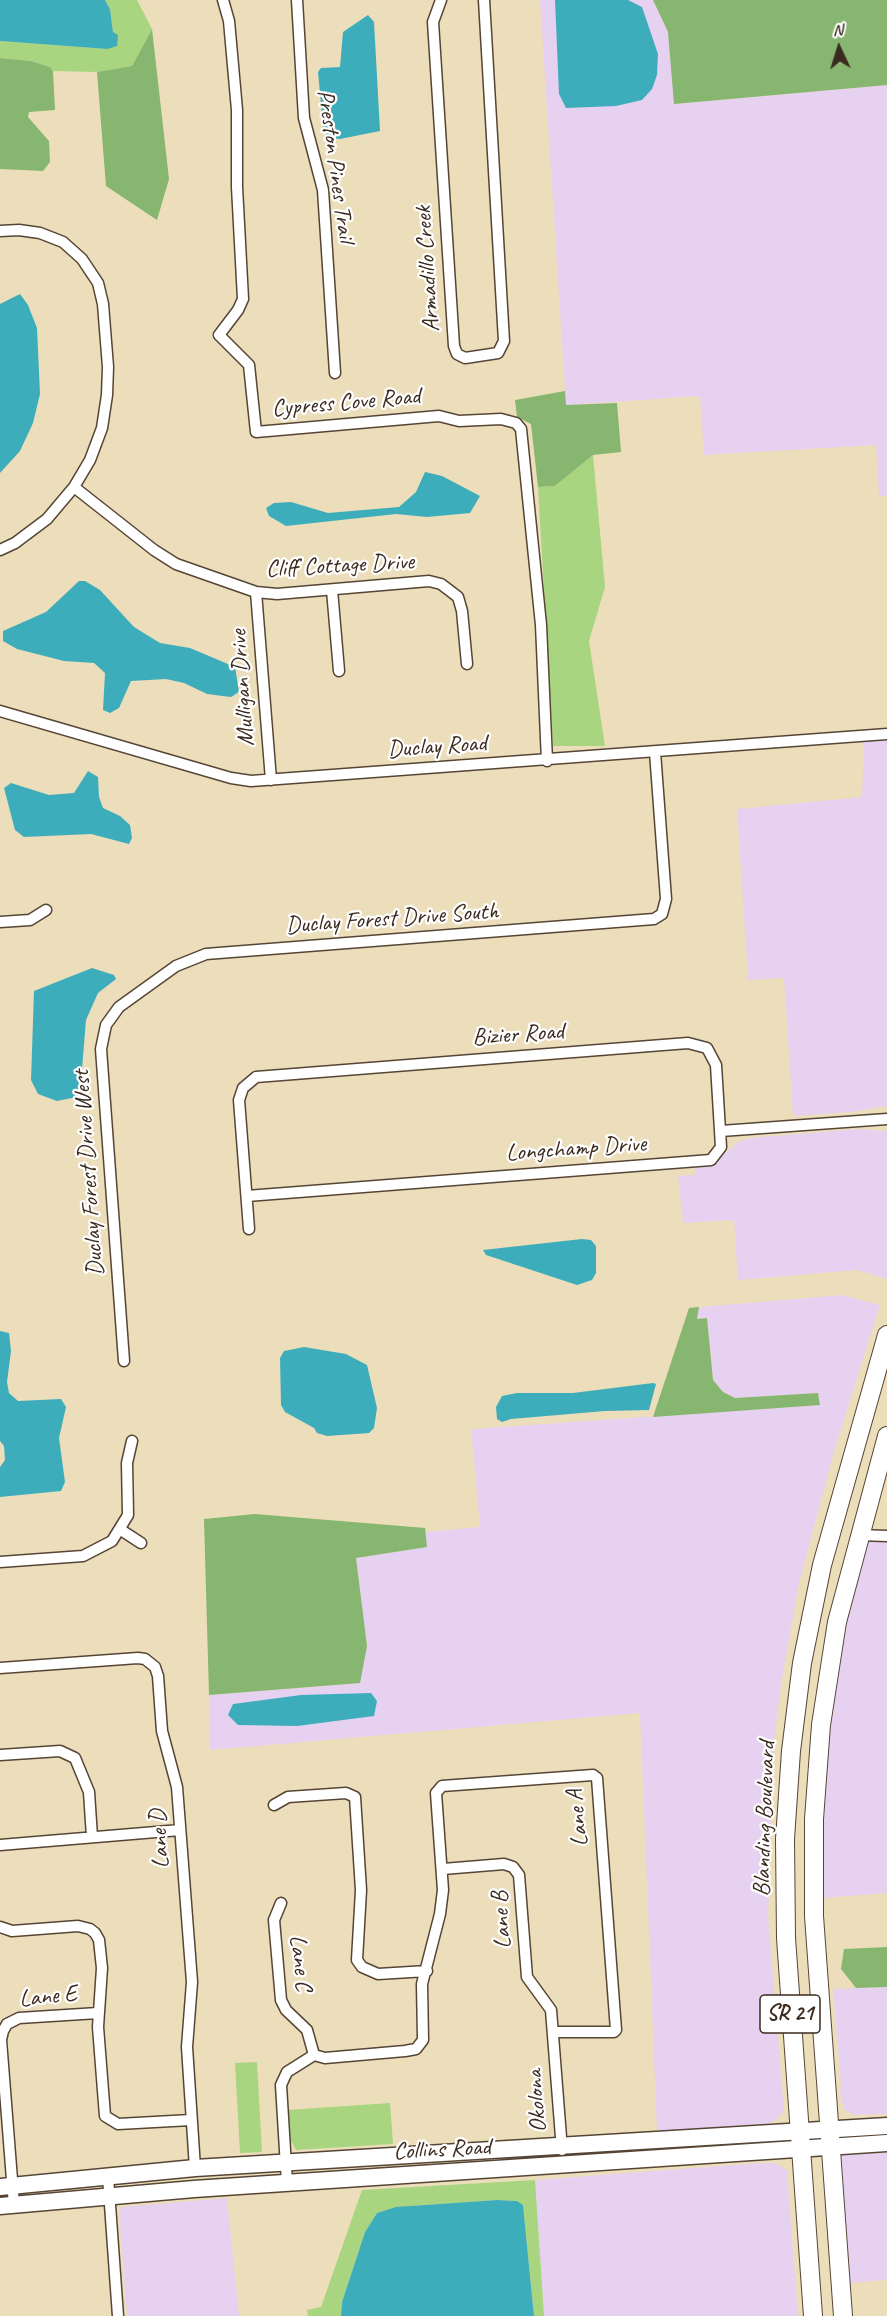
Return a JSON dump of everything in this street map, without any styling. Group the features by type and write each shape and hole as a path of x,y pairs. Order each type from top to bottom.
{"main road":[{"name":"Blanding Boulevard","path":"813,2316 788,1992 785,1839 793,1729 811,1616 836,1513 883,1365 887,1335"},
{"name":"Blanding Boulevard","path":"843,2316 813,1876 820,1737 837,1622 887,1436"},
{"path":"811,1616 837,1622"},
{"path":"786,1878 813,1876"},
{"name":"Collins Road","path":"832,2139 887,2126"},
{"name":"Collins Road","path":"6,2187 195,2168 562,2146 832,2139 887,2144"},
{"name":"Collins Road","path":"7,2206 287,2183 562,2166 799,2141"}],"street":[{"name":"Cypress Cove Road","path":"223,0 231,42 238,141 237,187 243,299 238,310 219,335 249,365 255,432 439,416 459,421 501,419 516,423 524,435 541,625 547,760"},
{"name":"Preston Pines Trail","path":"297,0 304,118 323,190 335,373"},
{"name":"Armadillo Creek","path":"441,0 433,22 454,346 457,354 465,358 498,353 504,341 484,0"},
{"path":"0,231 19,230 40,233 63,242 82,259 98,283 103,304 107,395 102,428 90,460 74,487 47,519 15,543 0,550"},
{"name":"Cliff Cottage Drive","path":"74,487 154,550 176,564 256,592 332,590 429,581 441,584 458,597 462,611 467,664"},
{"path":"332,590 339,671"},
{"name":"Mulligan Drive","path":"256,592 271,780"},
{"name":"Duclay Road","path":"0,711 231,778 271,780 887,734"},
{"name":"Duclay Forest Drive South","path":"136,994 176,966 206,954 645,921 662,914 666,899 655,752"},
{"path":"0,922 30,920 46,910"},
{"name":"Duclay Forest Drive West","path":"124,1361 101,1049 102,1036 112,1015 136,994"},
{"name":"Bizier Road","path":"247,1196 239,1100 243,1088 249,1082 265,1075 688,1043 707,1048 716,1065 721,1131"},
{"path":"721,1131 887,1118"},
{"name":"Longchamp Drive","path":"247,1196 704,1161 711,1160 719,1152 721,1131"},
{"path":"247,1196 249,1229"},
{"path":"0,1562 82,1556 112,1541 121,1530 128,1515 127,1463 132,1441"},
{"path":"121,1530 141,1543"},
{"path":"859,1535 887,1536"},
{"name":"Lane D","path":"0,1668 138,1658 151,1663 158,1676 162,1731 177,1787 192,1982 187,2047 195,2168"},
{"path":"0,1755 60,1751 75,1758 89,1792 92,1837"},
{"name":"Lane A","path":"442,1869 436,1793 438,1788 593,1775 597,1778 616,2030 553,2032"},
{"path":"274,1805 288,1797 346,1793 355,1797 361,1890 357,1960 362,1967 378,1974 427,1971"},
{"path":"0,1845 180,1830"},
{"name":"Lane B","path":"442,1869 504,1864 517,1871 527,1977 551,2010 553,2032"},
{"path":"287,2183 281,2085 287,2072 314,2055 325,2058 410,2050 416,2049 423,2040 422,1984 440,1914 442,1869"},
{"name":"Lane C","path":"281,1903 274,1920 281,2000 286,2010 307,2030 314,2055"},
{"name":"Lane E","path":"0,1927 12,1931 78,1926 95,1933 99,1940 102,1968 98,2013 20,2018 7,2024 3,2031 1,2040 7,2206"},
{"path":"98,2013 105,2116 118,2124 191,2120"},
{"name":"Okolona","path":"553,2032 562,2166"},
{"path":"108,2177 118,2316"}],"shaded area":[{"path":"540,0 653,0 668,32 675,104 887,85 887,496 879,496 876,445 704,455 700,396 566,405"},
{"path":"887,740 887,1106 851,1112 793,1116 784,978 748,980 737,809 862,797 864,741"},
{"path":"857,1129 887,1131 887,1279 857,1270 738,1280 734,1220 683,1223 678,1176 695,1175 695,1168 712,1165 738,1142 750,1138"},
{"path":"842,1295 880,1305 834,1451 799,1583 781,1684 774,1740 768,1916 784,2111 775,2121 766,2124 657,2131 640,1713 210,1750 209,1695 360,1683 367,1646 356,1558 426,1547 425,1532 480,1527 471,1429 820,1405 818,1393 735,1398 723,1392 713,1380 707,1319 697,1319 699,1307"},
{"path":"863,1540 887,1541 887,1893 822,1898 822,1816 830,1720 850,1593"},
{"path":"887,1987 887,2114 853,2115 844,2109 840,2095 833,1989"},
{"path":"887,2147 887,2280 848,2283 836,2151"},
{"path":"774,2163 787,2170 798,2316 544,2316 535,2180"},
{"path":"227,2198 239,2316 127,2316 119,2212 121,2207"}],"green space":[{"path":"105,0 137,0 152,29 132,66 97,72 53,71 50,67 31,61 0,58 0,41 107,49 113,32 110,9"},
{"path":"653,0 887,0 887,85 674,104 668,32"},
{"path":"152,29 169,179 157,220 106,186 97,72 132,66"},
{"path":"0,58 31,61 50,67 53,71 55,110 29,112 28,117 49,141 50,162 43,171 0,169"},
{"path":"565,391 566,405 617,403 621,452 593,455 555,486 538,487 531,424 517,417 515,400"},
{"path":"593,455 605,587 589,641 605,746 553,746 538,487 555,486"},
{"path":"699,1307 697,1319 707,1318 713,1380 723,1392 735,1398 818,1393 820,1405 653,1417 689,1308"},
{"path":"255,1514 425,1528 427,1547 356,1558 367,1646 360,1683 209,1695 204,1519"},
{"path":"887,1947 887,1987 856,1988 841,1969 844,1949"},
{"path":"257,2062 262,2152 240,2153 235,2063"},
{"path":"390,2103 393,2144 296,2150 290,2139 287,2110"},
{"path":"535,2180 544,2316 534,2316 523,2205 517,2201 497,2200 411,2206 377,2213 365,2232 342,2302 341,2316 308,2316 307,2310 321,2307 362,2190"}],"water":[{"path":"0,0 105,0 110,9 113,32 118,35 117,46 107,49 0,41"},
{"path":"555,0 628,0 642,7 658,54 657,75 652,89 642,100 616,106 566,108 559,94"},
{"path":"368,15 374,22 380,131 340,139 328,138 323,126 318,72 321,68 340,67 343,32"},
{"path":"20,294 28,305 37,328 40,394 33,423 20,451 0,473 0,304"},
{"path":"425,472 442,476 480,496 470,513 427,517 396,514 286,526 269,516 266,508 274,503 291,502 328,513 399,507 416,492"},
{"path":"79,581 85,581 100,590 134,627 160,643 190,648 235,667 239,692 231,697 207,694 184,683 166,679 131,681 119,708 110,713 103,710 105,673 94,663 64,661 17,649 3,641 3,631 46,612"},
{"path":"88,771 98,777 99,797 103,808 120,816 130,825 132,838 129,844 91,834 24,837 15,830 4,788 11,783 49,795 74,793"},
{"path":"92,968 114,975 116,979 98,993 86,1020 77,1097 57,1101 38,1094 31,1080 34,991"},
{"path":"582,1239 591,1240 596,1246 596,1273 592,1280 577,1285 486,1255 483,1250"},
{"path":"0,1331 9,1333 11,1351 7,1382 9,1393 18,1401 61,1399 66,1407 59,1438 65,1482 61,1491 0,1497 0,1467 5,1460 4,1446 0,1441"},
{"path":"304,1347 346,1354 367,1365 377,1408 374,1428 369,1433 327,1436 317,1433 314,1428 285,1412 281,1405 280,1358 284,1351"},
{"path":"656,1384 649,1410 605,1411 511,1419 502,1422 497,1419 496,1407 502,1396 517,1393 573,1393"},
{"path":"371,1693 377,1701 374,1716 297,1726 238,1725 228,1715 233,1704 301,1695"},
{"path":"497,2200 517,2201 523,2205 534,2316 341,2316 342,2302 365,2232 377,2213 396,2207"}]}
